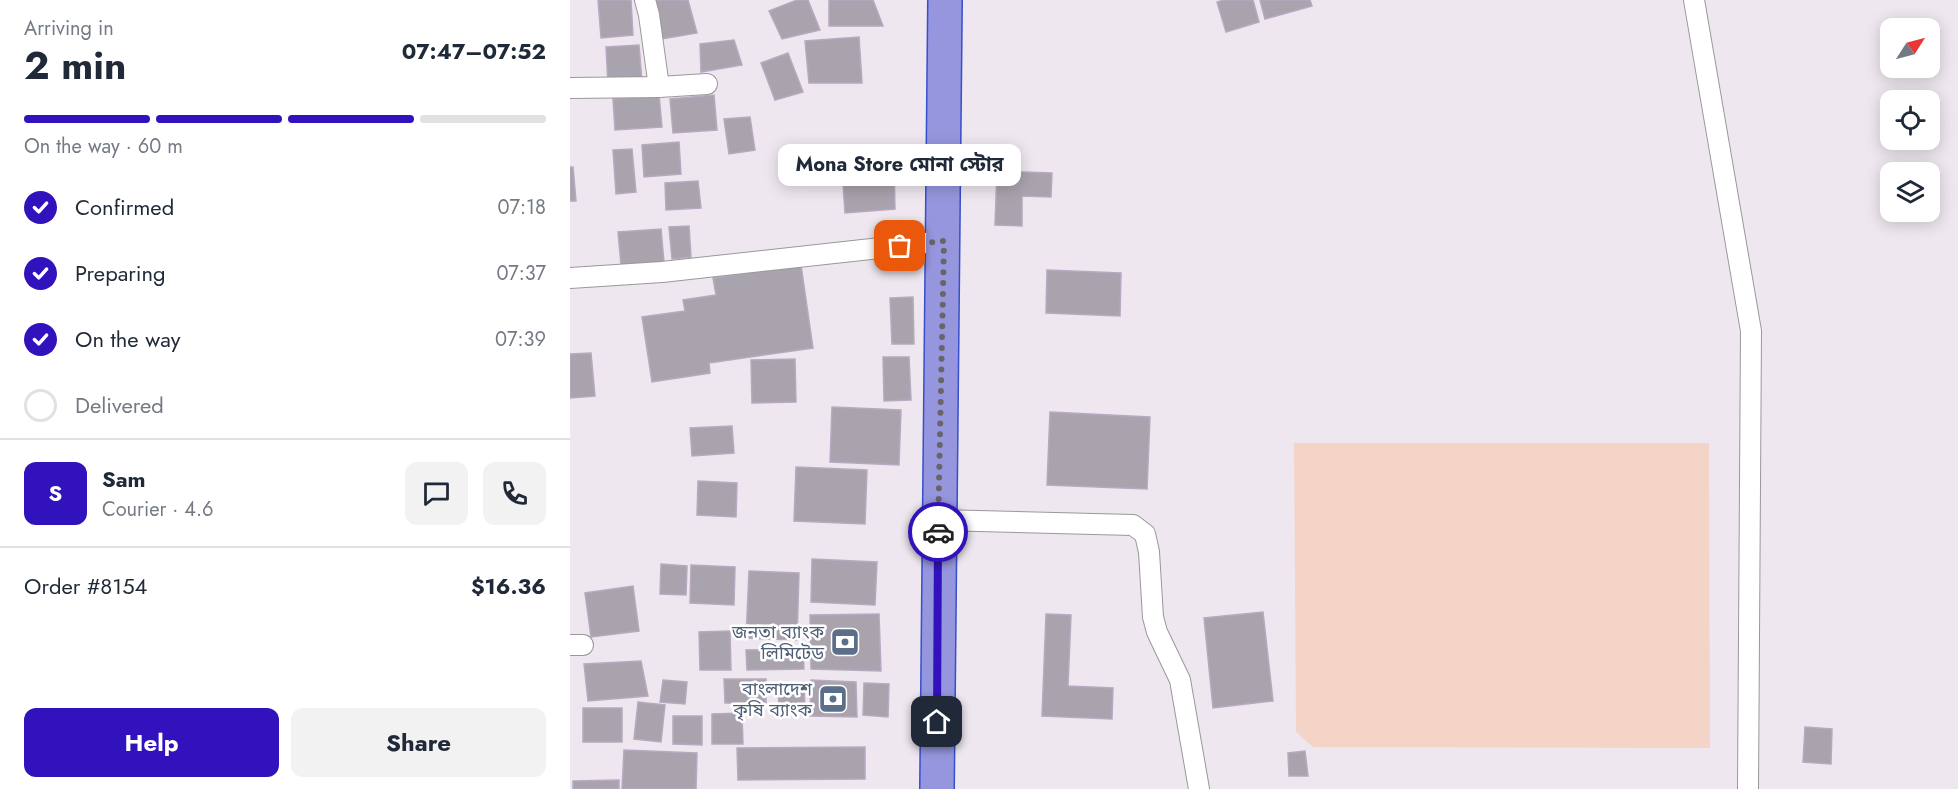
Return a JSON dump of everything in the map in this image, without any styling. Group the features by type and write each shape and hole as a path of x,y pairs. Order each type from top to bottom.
{"highway":[{"path":"937,789 945,0"}],"street":[{"path":"645,0 658,87"},
{"path":"1694,0 1751,331 1748,789"},
{"path":"570,88 707,84"},
{"path":"570,278 662,272 944,241"},
{"path":"938,520 1133,525 1145,534 1149,552 1153,617 1157,632 1180,680 1199,789"}],"shaded area":[{"path":"1294,443 1709,443 1710,748 1313,747 1296,732"}],"building":[{"path":"598,0 631,0 633,35 601,38"},
{"path":"654,0 688,0 697,33 662,39"},
{"path":"797,0 808,0 820,30 782,39 769,11"},
{"path":"829,0 873,0 883,26 829,26"},
{"path":"1253,0 1259,22 1226,32 1217,2"},
{"path":"1260,0 1310,0 1312,6 1265,19"},
{"path":"859,37 862,83 809,83 805,41"},
{"path":"734,40 742,65 701,72 700,44"},
{"path":"639,45 642,82 608,85 606,47"},
{"path":"788,53 803,92 775,100 761,63"},
{"path":"659,95 662,127 615,130 613,99"},
{"path":"714,95 717,130 673,133 670,99"},
{"path":"750,117 755,150 729,154 724,119"},
{"path":"679,142 681,174 644,177 642,145"},
{"path":"632,149 636,192 616,194 613,150"},
{"path":"894,164 895,209 845,213 842,169"},
{"path":"570,167 573,167 576,201 570,201"},
{"path":"997,171 1052,173 1051,197 1022,196 1022,226 995,225"},
{"path":"698,181 701,208 666,210 665,183"},
{"path":"689,226 691,257 672,259 669,227"},
{"path":"661,229 664,262 621,265 618,232"},
{"path":"801,265 813,348 709,363 710,373 652,382 642,317 685,311 683,300 716,295 713,278"},
{"path":"1047,270 1121,273 1120,316 1046,313"},
{"path":"913,297 914,344 892,344 890,298"},
{"path":"591,353 595,396 570,398 570,354"},
{"path":"883,357 909,357 911,400 884,401"},
{"path":"795,359 796,402 752,403 751,360"},
{"path":"832,407 901,410 899,465 830,462"},
{"path":"1050,412 1150,417 1147,489 1047,485"},
{"path":"732,426 734,453 692,456 690,428"},
{"path":"796,467 867,470 865,524 794,521"},
{"path":"698,481 737,483 736,517 697,515"},
{"path":"812,559 877,562 875,605 811,602"},
{"path":"661,564 687,566 686,595 660,594"},
{"path":"691,565 735,567 734,605 690,603"},
{"path":"749,571 799,573 797,640 746,638"},
{"path":"633,586 639,631 591,637 585,593"},
{"path":"1263,612 1273,701 1213,708 1204,618"},
{"name":"জনতা ব্যাংক লিমিটেড","path":"879,614 881,671 811,669 810,615"},
{"path":"1046,614 1071,615 1068,686 1113,688 1112,719 1042,716"},
{"path":"730,631 731,670 700,670 699,632"},
{"path":"803,649 804,669 747,670 746,650"},
{"path":"641,661 648,696 588,701 584,664"},
{"path":"724,679 766,679 766,703 725,703"},
{"path":"663,680 687,682 685,704 660,702"},
{"name":"বাংলাদেশ কৃষি ব্যাংক","path":"811,680 856,682 857,717 810,716"},
{"path":"778,683 804,683 805,710 779,711"},
{"path":"864,683 889,684 888,717 863,715"},
{"path":"638,702 665,705 661,742 634,739"},
{"path":"583,708 622,708 622,742 583,742"},
{"path":"742,713 743,744 712,744 712,714"},
{"path":"673,716 702,716 702,745 673,744"},
{"path":"1805,727 1832,729 1831,764 1803,762"},
{"path":"865,747 865,779 738,780 737,748"},
{"path":"624,750 697,753 696,789 622,789"},
{"path":"1305,751 1308,776 1289,776 1288,753"},
{"path":"619,780 619,789 573,789 573,781"}],"way so far":[{"path":"900,246 944,241 938,532"}],"place":[{"name":"Mona Store মোনা স্টোর","path":"900,246"},
{"name":"জনতা ব্যাংক লিমিটেড","path":"845,642"},
{"name":"বাংলাদেশ কৃষি ব্যাংক","path":"833,699"}],"route":[{"path":"937,722 938,532"}]}
